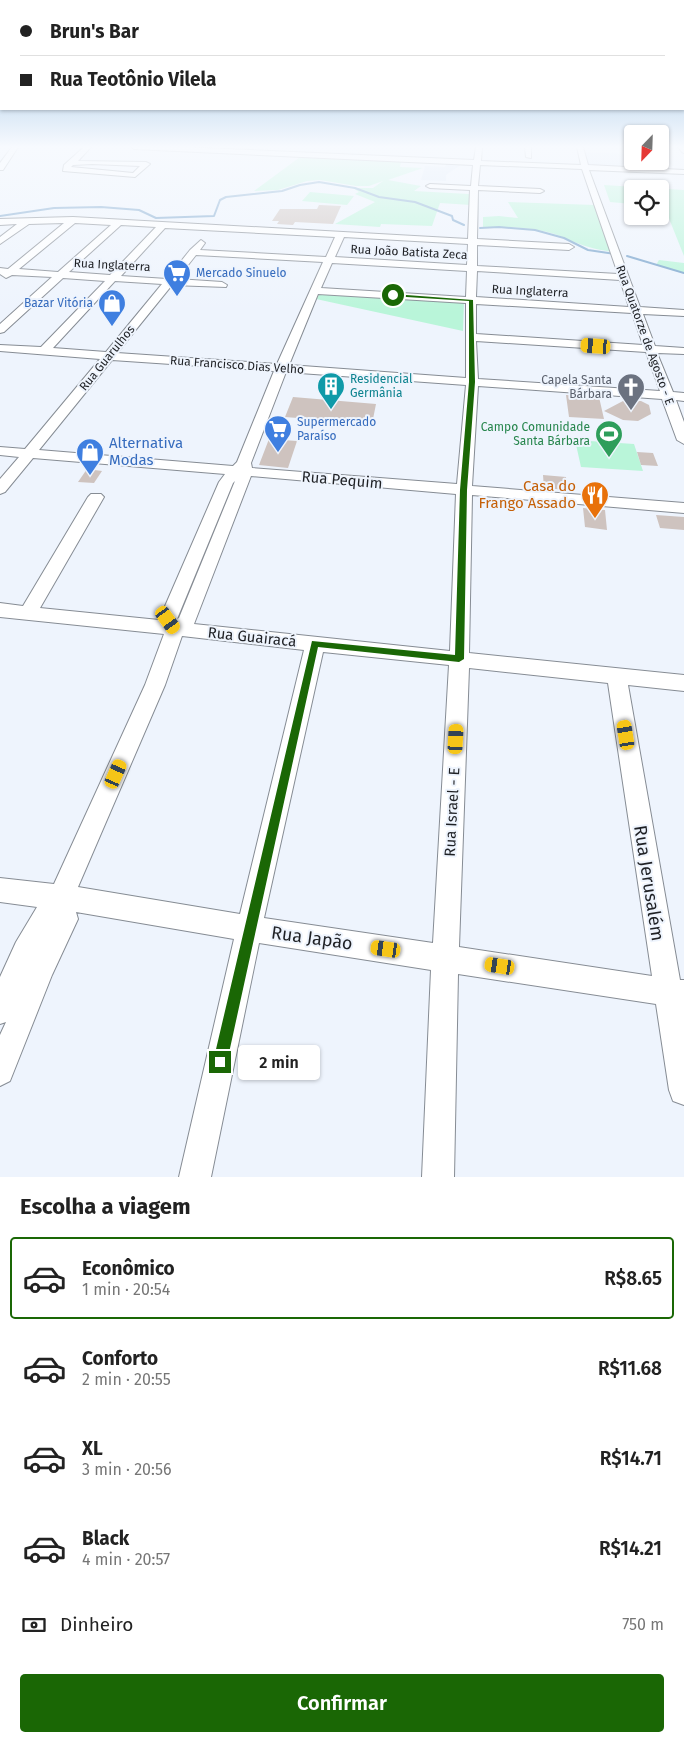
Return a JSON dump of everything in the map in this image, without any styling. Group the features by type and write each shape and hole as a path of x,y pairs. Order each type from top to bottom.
{"street":[{"name":"Rua Israel - E","path":"438,1177 464,490 472,382 470,337 474,202"},
{"name":"Rua Quatorze de Agosto - E","path":"596,202 684,440"},
{"path":"0,222 73,220 119,222 569,247"},
{"path":"0,280 5,272 73,220"},
{"path":"0,241 27,221"},
{"path":"0,330 119,222"},
{"path":"44,351 163,225"},
{"name":"Rua Guarulhos","path":"0,489 214,227"},
{"path":"0,1010 17,970 46,914 61,898 155,685 175,629 186,622 242,483 242,468 280,368 341,234"},
{"name":"Rua João Batista Zeca","path":"193,252 623,277"},
{"name":"Rua Inglaterra","path":"5,272 222,285"},
{"name":"Rua Inglaterra","path":"315,291 684,313"},
{"path":"470,337 684,351"},
{"name":"Rua Francisco Dias Velho","path":"0,348 684,397"},
{"name":"Rua Pequim","path":"0,451 242,468 464,490 684,508"},
{"path":"28,613 96,497"},
{"name":"Rua Guairacá","path":"0,610 684,683"},
{"path":"195,1177 249,929 315,643"},
{"name":"Rua Jerusalém","path":"617,676 675,992 684,1090"},
{"name":"Rua Japão","path":"0,890 675,992"},
{"path":"0,1070 41,969 65,919 61,898"}],"green space":[{"path":"312,202 349,202 347,205"},
{"path":"375,202 470,202 471,205 440,203 432,226 381,224 380,227 335,224"},
{"path":"508,202 595,205 612,252 578,244 558,235 537,230 483,227 483,217 518,218"},
{"path":"669,202 684,202 684,256 669,218"},
{"path":"659,260 684,263 684,273 656,265"},
{"path":"320,293 464,301 463,331 316,299"},
{"name":"Campo Comunidade Santa Bárbara","path":"575,440 634,444 643,471 581,467"}],"building":[{"path":"319,205 341,206 333,224 295,222 293,225 277,224 279,221 272,221 280,209 317,209"},
{"path":"566,395 599,397 604,419 569,417"},
{"name":"Residencial Germânia","path":"293,397 376,404 372,424 285,417"},
{"name":"Capela Santa Bárbara","path":"623,401 641,401 649,405 651,414 638,421 623,420 604,411"},
{"name":"Supermercado Paraíso","path":"269,439 297,441 288,468 259,465"},
{"path":"637,452 653,453 658,466 641,465"},
{"name":"Alternativa Modas","path":"87,469 102,471 94,483 78,482"},
{"path":"543,475 566,477 567,490 544,488"},
{"name":"Casa do Frango Assado","path":"583,508 605,510 607,530 585,527"},
{"path":"656,515 684,517 684,530 660,528"}],"waterway":[{"path":"0,216 54,208 101,207 139,210 156,218 214,216 219,202"},
{"path":"414,202 452,216 453,220 464,225"},
{"path":"480,228 499,227 535,230 564,238 588,250 615,254"},
{"path":"627,256 684,273"}],"place":[{"name":"Mercado Sinuelo","path":"177,297"},
{"name":"Bazar Vitória","path":"112,327"},
{"name":"Residencial Germânia","path":"331,410"},
{"name":"Capela Santa Bárbara","path":"631,411"},
{"name":"Supermercado Paraíso","path":"278,453"},
{"name":"Campo Comunidade Santa Bárbara","path":"609,458"},
{"name":"Alternativa Modas","path":"90,476"},
{"name":"Casa do Frango Assado","path":"595,519"}],"route":[{"path":"220,1062 315,643 459,659 463,583 464,490 472,382 471,300 393,295"}]}
